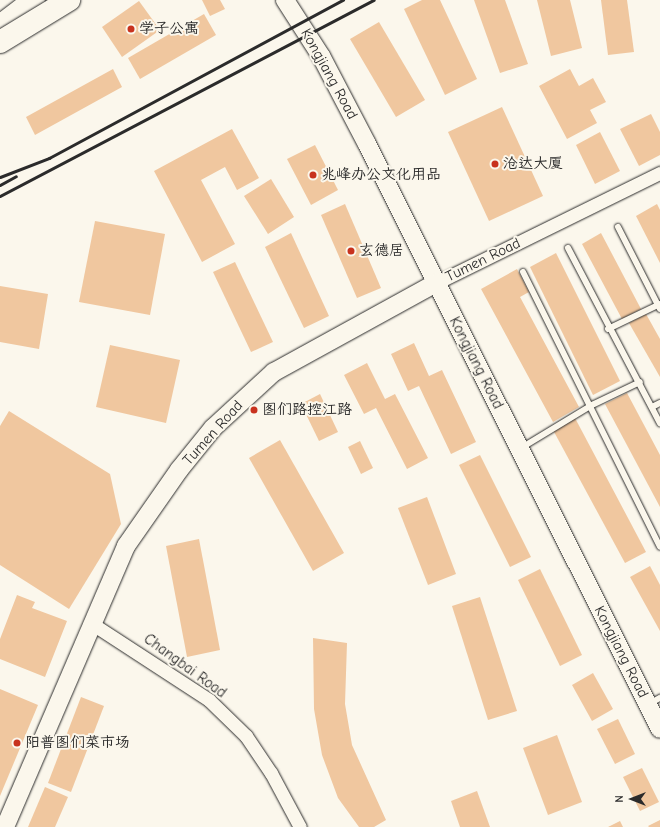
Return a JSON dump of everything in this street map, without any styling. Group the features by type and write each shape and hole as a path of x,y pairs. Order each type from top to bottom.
{"highway":[{"path":"0,26 34,0"},
{"path":"0,42 68,0"}],"main road":[{"name":"Kongjiang Road","path":"285,0 321,56 519,449 654,701 660,729"},
{"name":"Tumen Road","path":"5,827 91,623 126,546 157,498 241,400 274,372 313,348 436,283"}],"street":[{"name":"Tumen Road","path":"436,283 660,173"},
{"name":"Changbai Road","path":"91,623 210,700 246,736 271,773 300,827"}],"lane":[{"path":"608,329 659,306 618,227"},
{"path":"568,248 608,329 640,382 660,423"},
{"path":"523,272 592,405 660,547"},
{"path":"519,449 592,405 640,382"},
{"path":"652,407 660,404"}],"building":[{"path":"202,0 220,0 225,9 210,16"},
{"path":"422,0 440,0 477,79 445,95 404,9"},
{"path":"474,0 505,0 528,64 500,73"},
{"path":"537,0 570,0 582,48 551,56"},
{"path":"601,0 627,0 634,52 608,55"},
{"name":"学子公寓","path":"139,1 160,30 122,57 102,27"},
{"path":"204,14 216,35 140,79 128,58"},
{"path":"379,22 425,100 396,117 350,39"},
{"path":"113,69 122,87 35,135 26,117"},
{"path":"570,69 579,86 593,78 606,102 590,110 597,123 567,139 539,86"},
{"name":"沧达大厦","path":"502,107 543,196 489,221 448,132"},
{"path":"651,114 660,132 660,155 639,166 620,129"},
{"path":"232,129 259,178 237,190 225,167 201,180 235,244 202,262 154,171"},
{"path":"600,132 620,171 595,184 576,145"},
{"name":"兆峰办公文化用品","path":"315,145 338,190 311,205 287,159"},
{"path":"271,179 294,217 268,234 244,196"},
{"name":"玄德居","path":"345,204 381,288 357,298 321,215"},
{"path":"657,204 660,210 660,263 636,216"},
{"path":"95,221 165,234 150,315 79,302"},
{"path":"291,233 329,316 304,328 265,247"},
{"path":"601,233 641,309 622,319 582,244"},
{"path":"556,253 620,381 593,395 530,267"},
{"path":"235,262 273,342 251,352 213,272"},
{"path":"517,269 529,292 520,297 579,407 553,422 481,289"},
{"path":"0,286 48,294 39,349 0,342"},
{"path":"646,314 660,339 660,377 629,323"},
{"path":"414,343 429,376 442,370 476,442 451,454 419,386 408,391 391,354"},
{"path":"110,345 180,360 166,423 96,407"},
{"path":"367,363 385,399 395,394 428,458 407,469 376,408 364,414 344,375"},
{"path":"627,393 660,455 660,507 605,404"},
{"path":"320,394 338,432 319,441 301,404"},
{"path":"9,411 110,474 121,524 69,609 0,565 0,426"},
{"path":"575,418 646,552 625,563 553,430"},
{"path":"280,440 344,553 313,571 249,458"},
{"path":"360,441 373,468 361,474 348,447"},
{"path":"480,455 531,557 510,567 459,465"},
{"path":"427,497 456,574 428,585 398,508"},
{"path":"199,539 220,650 187,657 166,546"},
{"path":"650,566 660,585 660,631 630,577"},
{"path":"540,569 582,655 560,666 518,580"},
{"path":"17,595 35,602 32,608 67,621 45,677 0,659 0,639"},
{"path":"480,597 517,711 488,720 452,606"},
{"path":"313,638 347,643 345,704 352,745 386,820 374,827 359,827 338,798 322,755 314,709"},
{"path":"593,673 613,709 592,721 572,685"},
{"path":"0,689 38,705 0,796"},
{"path":"81,697 104,706 71,792 48,783"},
{"path":"618,719 635,754 615,764 597,729"},
{"path":"557,735 582,802 548,815 523,748"},
{"path":"642,768 659,802 640,811 623,777"},
{"path":"45,787 68,797 55,827 28,827"},
{"path":"477,791 490,827 460,827 451,801"},
{"path":"660,820 660,827 648,826"},
{"path":"620,821 623,827 608,827"}],"railway":[{"path":"0,177 49,158 343,0"},
{"path":"0,196 374,0"},
{"path":"0,185 16,176"}],"place":[{"name":"学子公寓","path":"131,29"},
{"name":"沧达大厦","path":"495,164"},
{"name":"兆峰办公文化用品","path":"313,175"},
{"name":"玄德居","path":"351,251"},
{"name":"图们路控江路","path":"254,410"},
{"name":"阳普图们菜市场","path":"17,743"}]}
